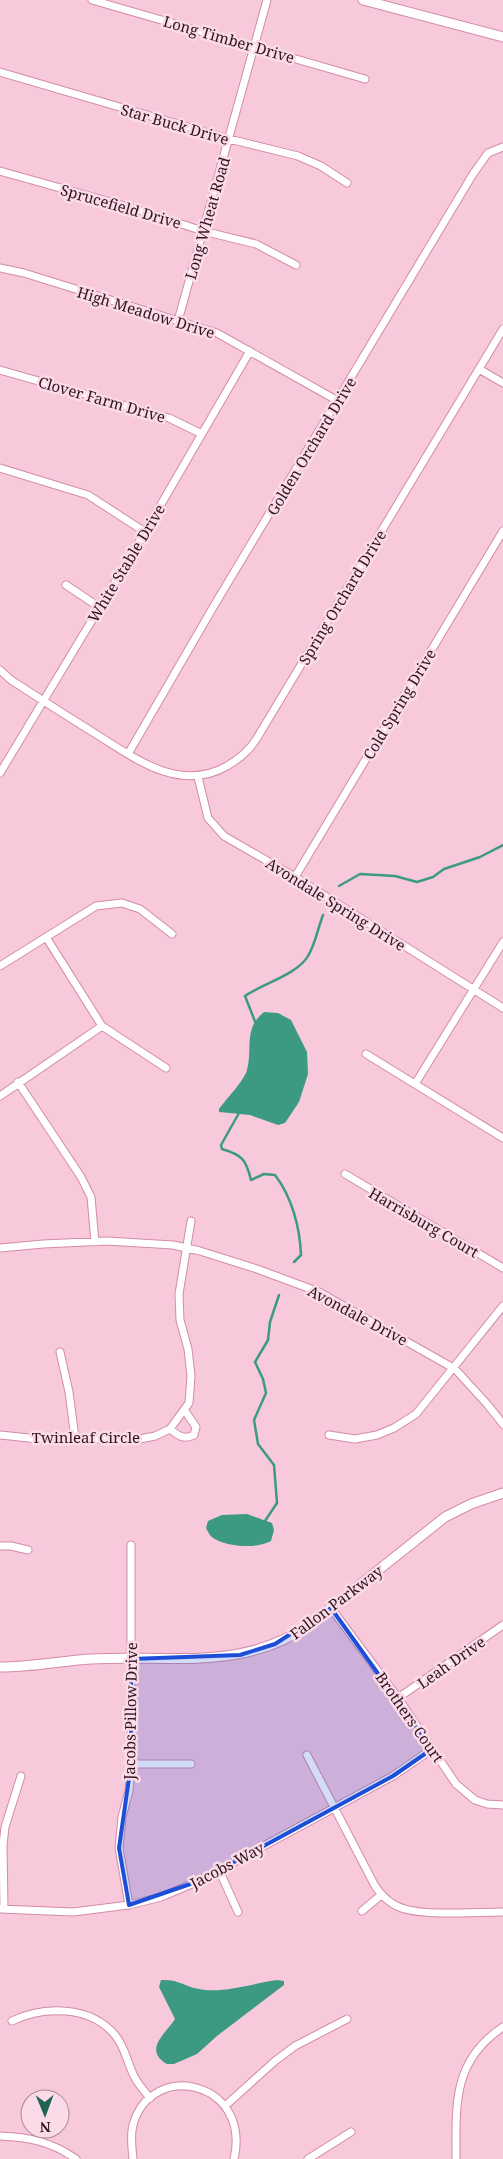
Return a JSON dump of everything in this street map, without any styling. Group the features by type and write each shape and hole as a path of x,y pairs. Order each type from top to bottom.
{"street":[{"name":"Long Timber Drive","path":"92,0 365,79"},
{"name":"Long Wheat Road","path":"178,321 267,0"},
{"path":"363,0 503,37"},
{"name":"Star Buck Drive","path":"0,72 229,140 298,156 322,166 347,182"},
{"name":"Golden Orchard Drive","path":"128,754 215,604 472,174 488,153 503,147"},
{"name":"Sprucefield Drive","path":"0,171 132,208 203,231 256,244 296,265"},
{"name":"High Meadow Drive","path":"0,268 24,273 217,332 338,401"},
{"name":"Spring Orchard Drive","path":"0,670 11,680 43,701 128,754 169,774 198,777 218,771 249,751 503,329"},
{"name":"White Stable Drive","path":"0,773 145,532 250,351"},
{"path":"479,369 503,383"},
{"name":"Clover Farm Drive","path":"0,370 169,418 202,434"},
{"path":"0,468 88,495 145,532"},
{"name":"Cold Spring Drive","path":"295,877 503,531"},
{"path":"66,585 99,607"},
{"name":"Avondale Spring Drive","path":"198,777 205,812 214,827 234,843 295,877 503,1008"},
{"path":"0,966 96,906 122,903 140,909 172,934"},
{"path":"46,937 102,1026 166,1068"},
{"path":"415,1084 503,942"},
{"path":"0,1096 102,1026"},
{"path":"366,1054 503,1138"},
{"path":"18,1082 81,1177 91,1197 94,1242"},
{"name":"Harrisburg Court","path":"346,1174 503,1268"},
{"path":"185,1411 196,1427 194,1435 187,1438 181,1437 170,1430 190,1403 191,1376 188,1349 180,1320 179,1294 191,1221"},
{"name":"Avondale Drive","path":"0,1248 107,1241 188,1248 257,1269 319,1292 455,1369 503,1424"},
{"path":"329,1435 356,1439 377,1435 394,1428 416,1414 455,1369 503,1306"},
{"path":"60,1352 69,1392 75,1438"},
{"name":"Twinleaf Circle","path":"0,1434 39,1439 140,1439 170,1430"},
{"name":"Fallon Parkway","path":"0,1667 92,1659 224,1658 267,1647 289,1638 331,1608 445,1517 470,1504 503,1493"},
{"name":"Jacobs Pillow Drive","path":"129,1905 119,1848 122,1817 129,1791 132,1764 132,1545"},
{"path":"0,1546 11,1546 28,1550"},
{"name":"Brothers Court","path":"331,1608 398,1698 456,1784 475,1800 487,1804 503,1805"},
{"name":"Leah Drive","path":"398,1698 503,1625"},
{"name":"Jacobs Way","path":"2,1909 73,1912 129,1905 170,1893 218,1870 393,1776 432,1749"},
{"path":"307,1755 374,1885 381,1895 404,1909 503,1912"},
{"path":"132,1764 191,1764"},
{"path":"2,1909 5,1827 21,1776"},
{"path":"218,1870 238,1912"},
{"path":"362,1911 381,1895"},
{"path":"12,2021 35,2011 80,2013 94,2019 106,2026 115,2035 123,2048 133,2075 150,2098"},
{"path":"225,2106 275,2061 295,2046 347,2019"},
{"path":"456,2159 457,2099 463,2073 477,2050 503,2027"},
{"path":"133,2159 132,2127 136,2115 150,2098 168,2088 185,2086 206,2090 225,2106 231,2114 237,2138 234,2159"},
{"path":"308,2159 351,2132"},
{"path":"0,2136 24,2137 43,2141 76,2159"}],"highlighted area":[{"path":"331,1608 432,1749 393,1776 199,1881 129,1905 119,1848 131,1764 131,1659 240,1655 275,1644"}],"shaded area":[{"path":"264,1012 278,1013 291,1020 307,1052 308,1074 299,1102 285,1123 278,1125 250,1115 219,1112 219,1109 239,1085 247,1070 253,1025"},
{"path":"247,1514 272,1523 274,1530 271,1541 265,1544 250,1546 234,1545 213,1538 206,1528 208,1521 222,1515"},
{"path":"161,1980 208,1990 228,1989 277,1980 284,1981 284,1985 217,2036 197,2054 174,2064 167,2064 160,2059 156,2048 158,2042 175,2019 159,1987"}],"waterway":[{"path":"339,886 360,874 395,876 417,882 433,877 444,869 480,857 503,845"},
{"path":"256,1024 245,996 288,973 303,962 313,947 323,915"},
{"path":"239,1113 221,1145 222,1149 234,1153 242,1159 251,1180 264,1174 275,1175 281,1184 294,1213 299,1234 301,1255 294,1262"},
{"path":"265,1521 277,1503 274,1465 258,1444 254,1420 266,1393 263,1379 255,1362 268,1340 270,1322 279,1295"}]}
